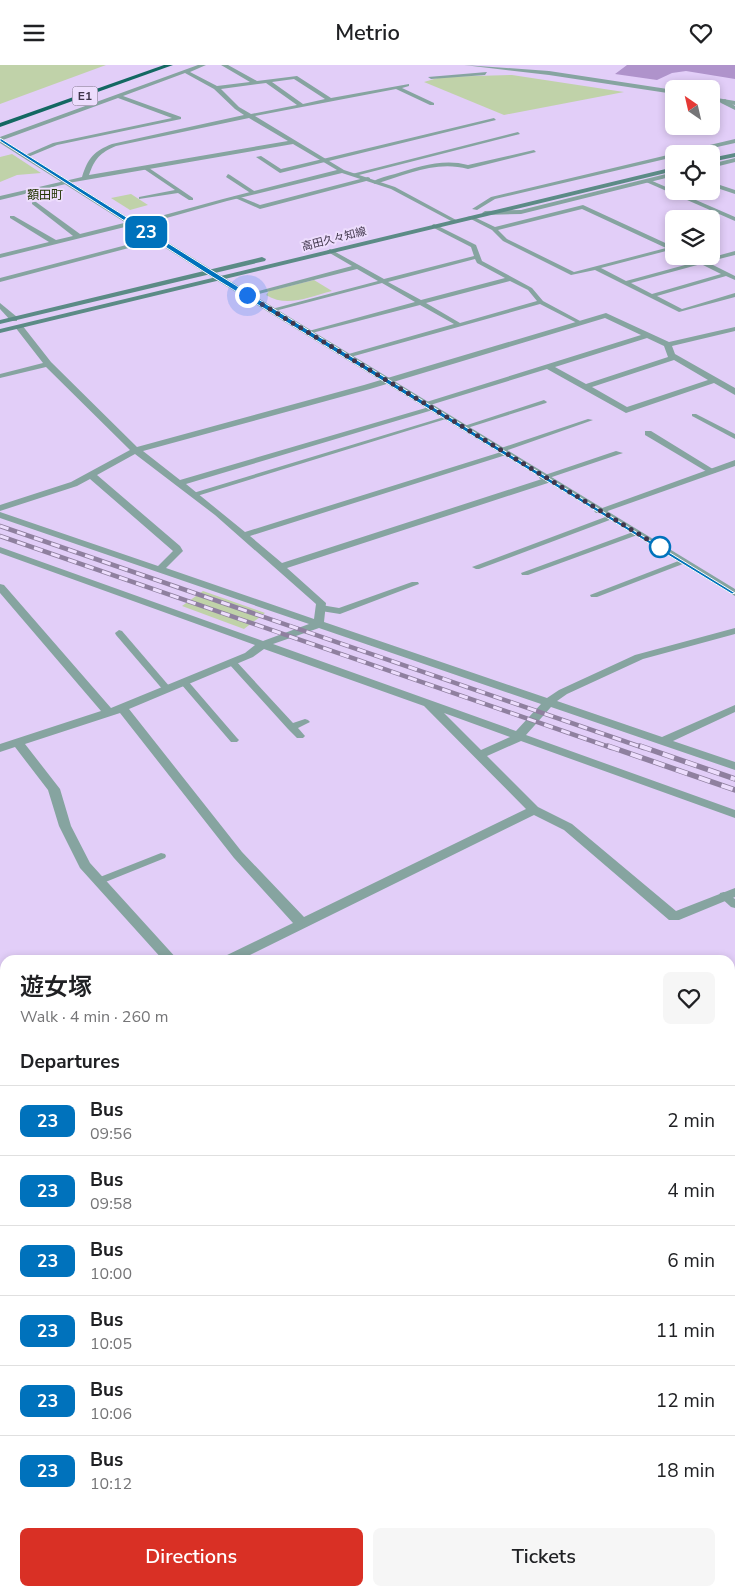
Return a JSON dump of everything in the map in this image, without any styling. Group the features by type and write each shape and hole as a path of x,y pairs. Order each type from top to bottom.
{"highway":[{"name":"E1","path":"0,117 149,65"},
{"name":"E1","path":"0,125 170,65"}],"main road":[{"path":"720,152 735,149"},
{"path":"720,158 735,155"},
{"name":"高田久々知線","path":"0,331 16,323 208,272 665,165"},
{"name":"高田久々知線","path":"0,322 16,323 220,278 665,171"}],"street":[{"path":"0,140 203,65"},
{"path":"224,65 255,82"},
{"path":"467,65 542,73 665,91"},
{"path":"187,72 217,88 234,106 325,160 345,171 394,188 456,221"},
{"path":"431,77 479,73 542,73"},
{"path":"217,88 295,77 329,99"},
{"path":"266,80 301,105"},
{"path":"85,178 92,159 104,148 194,126 407,85"},
{"path":"396,87 432,104"},
{"path":"120,97 179,118 194,126"},
{"path":"720,100 735,103"},
{"path":"725,101 723,102 735,109"},
{"path":"26,156 55,144 179,118"},
{"path":"0,140 208,272 735,593"},
{"path":"717,145 735,141"},
{"path":"0,198 85,178 296,142"},
{"path":"475,209 493,198 665,157"},
{"path":"720,164 735,160"},
{"path":"0,256 345,171"},
{"path":"485,213 521,212 665,176"},
{"path":"720,187 735,192"},
{"path":"34,203 80,237"},
{"path":"12,217 57,243"},
{"path":"12,227 24,224"},
{"path":"0,280 157,239"},
{"path":"0,305 48,363 136,451 194,494 244,535 321,603 319,625"},
{"path":"0,508 92,476 136,451 606,315 668,345 735,329"},
{"path":"179,483 428,407 548,366 646,336"},
{"path":"668,345 671,355 735,392"},
{"path":"584,387 676,357"},
{"path":"0,376 48,363"},
{"path":"548,366 626,410 715,380"},
{"path":"244,535 502,452"},
{"path":"599,511 735,463"},
{"path":"92,476 176,547 178,551 175,556 159,569"},
{"path":"281,567 546,479"},
{"path":"0,515 735,766"},
{"path":"0,551 425,701 735,814"},
{"path":"0,587 109,713"},
{"path":"0,748 122,708 249,655 262,645 319,625"},
{"path":"479,755 516,739 548,703 563,692 639,657 735,631"},
{"path":"425,701 534,810 568,827 674,917 731,897"},
{"path":"122,708 238,855 302,924"},
{"path":"663,741 735,708"},
{"path":"18,742 54,789 65,826 84,865 167,955"},
{"path":"238,955 534,810"}],"lane":[{"path":"259,157 280,171 494,119"},
{"path":"355,174 518,133"},
{"path":"236,197 260,207 444,163 461,164 468,167 534,151"},
{"path":"345,171 392,160"},
{"path":"146,168 191,199"},
{"path":"228,176 254,193"},
{"path":"648,181 735,219"},
{"path":"141,198 178,191"},
{"path":"494,229 583,207 665,246"},
{"path":"470,217 494,229 506,239 573,274 665,251"},
{"path":"434,226 474,246 479,262 530,289 541,302 580,322"},
{"path":"330,251 356,267 386,281 460,325"},
{"path":"720,257 735,253"},
{"path":"271,310 478,257"},
{"path":"625,283 691,265"},
{"path":"708,265 735,278"},
{"path":"247,295 356,267"},
{"path":"596,268 682,311 735,295"},
{"path":"651,296 728,274"},
{"path":"308,332 510,279"},
{"path":"347,356 541,302"},
{"path":"462,428 544,402"},
{"path":"694,415 735,437"},
{"path":"194,494 446,417"},
{"path":"502,452 590,420"},
{"path":"648,433 712,471"},
{"path":"546,479 619,453"},
{"path":"476,567 611,518"},
{"path":"525,573 636,534"},
{"path":"594,595 684,562"},
{"path":"320,608 340,611 415,584"},
{"path":"119,633 167,689"},
{"path":"232,662 300,736"},
{"path":"184,682 234,740"},
{"path":"291,727 305,722"},
{"path":"100,881 160,856"}],"green space":[{"path":"0,65 106,65 0,104"},
{"path":"512,75 624,92 504,115 424,82 441,77"},
{"path":"12,154 41,173 17,175 0,182 0,157"},
{"path":"131,194 148,205 130,210 111,198"},
{"path":"314,280 332,291 290,301 274,299 266,295 269,291"},
{"path":"203,591 265,613 244,629 182,606"}],"shaded area":[{"path":"627,65 735,65 735,79 686,71 672,73 657,80 615,74"}],"railway":[{"path":"0,526 644,748"},
{"path":"0,536 612,748"},
{"path":"608,746 735,790"},
{"path":"640,746 735,779"}],"bus line":[{"name":"23","path":"0,140 169,245 208,272 735,593"}],"district":[{"name":"額田町","path":"45,195"}],"route":[{"path":"247,295 660,547"}]}
